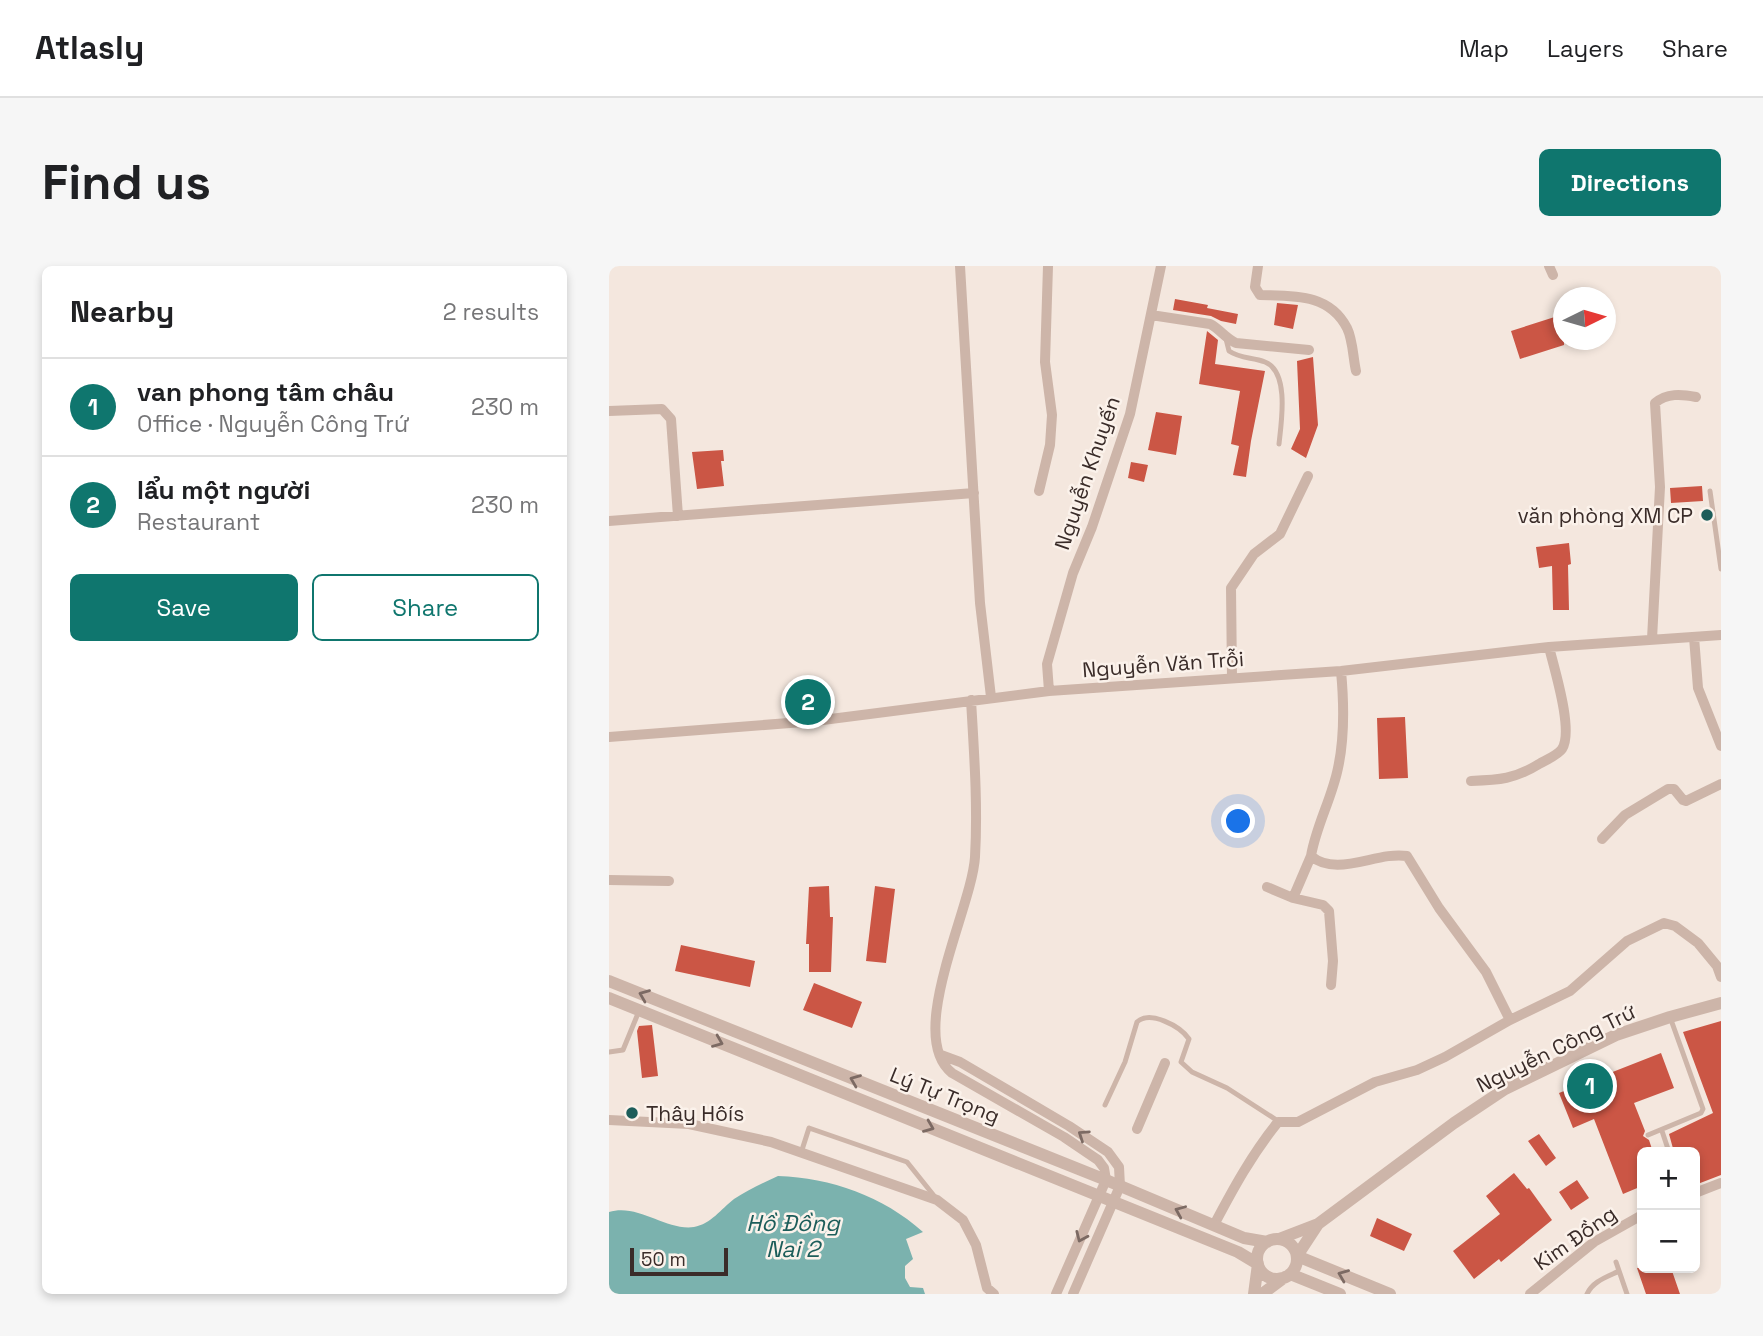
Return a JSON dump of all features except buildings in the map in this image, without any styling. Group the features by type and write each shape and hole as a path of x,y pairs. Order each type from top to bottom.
{"street":[{"path":"960,266 980,603 991,698"},
{"path":"1039,491 1050,445 1052,415 1045,362 1048,266"},
{"name":"Nguyễn Khuyến","path":"1049,691 1047,664 1073,573 1092,527 1130,414 1161,266"},
{"path":"1258,266 1255,287 1260,295 1312,298 1326,306 1347,327 1356,371"},
{"path":"1151,315 1210,324 1218,328 1226,339 1236,344 1309,350"},
{"path":"1653,639 1660,487 1655,403 1660,398 1671,395 1696,397"},
{"path":"609,411 661,409 671,419 678,516"},
{"path":"1232,678 1231,588 1254,554 1280,534 1308,476"},
{"path":"609,521 974,493"},
{"name":"Nguyễn Văn Trỗi","path":"609,737 814,722 1049,691 1341,671 1549,647 1721,635"},
{"path":"1694,637 1698,688 1721,746"},
{"path":"1471,781 1511,778 1562,750 1566,724 1549,647"},
{"path":"1293,898 1311,856 1338,768 1344,711 1341,671"},
{"path":"971,700 975,772 975,858 971,884 935,1010 935,1037 947,1069 952,1073 1064,1138 1098,1160 1104,1168 1106,1180 1100,1196 1056,1294"},
{"path":"1602,839 1625,815 1668,789 1674,789 1686,801 1721,784"},
{"path":"1311,856 1323,863 1339,864 1406,856 1439,908 1486,972 1510,1020"},
{"path":"609,880 669,881"},
{"path":"1267,887 1293,898 1323,905 1329,911 1333,961 1331,985"},
{"path":"1214,1225 1248,1163 1278,1122 1298,1122 1375,1082 1436,1062 1510,1020 1570,991 1627,941 1664,923 1675,926 1697,943 1717,966 1721,977"},
{"name":"Lý Tự Trọng","path":"609,981 1244,1238 1273,1240"},
{"name":"Lý Tự Trọng","path":"609,998 1114,1201 1238,1252 1258,1264"},
{"name":"Nguyễn Công Trứ","path":"1273,1240 1318,1224 1454,1123 1505,1089 1616,1035 1721,1003"},
{"path":"941,1055 960,1062 1030,1102 1108,1152 1119,1167 1120,1186 1073,1294"},
{"path":"1137,1129 1165,1063"},
{"path":"609,1120 689,1124 771,1142 937,1200 963,1220 976,1245 988,1292"},
{"path":"1700,1191 1721,1183"},
{"name":"Kim Đồng","path":"1530,1294 1594,1242 1637,1218"},
{"name":"Nguyễn Công Trứ","path":"1297,1256 1318,1224"},
{"path":"1255,1294 1259,1251 1273,1240 1291,1244 1297,1256 1295,1268 1262,1294"},
{"path":"1297,1256 1390,1294"},
{"path":"1258,1264 1271,1278 1288,1276 1340,1294"}],"lane":[{"path":"1226,339 1229,351 1240,358 1267,362 1276,371 1281,385 1283,411 1279,444"},
{"path":"1710,491 1721,569"},
{"path":"609,1052 623,1050 640,1010"},
{"path":"1105,1105 1125,1062 1137,1022 1148,1017 1167,1022 1189,1039 1181,1062 1192,1072 1227,1088 1278,1122"},
{"path":"1649,1135 1701,1113 1703,1109 1670,1017"},
{"path":"801,1153 809,1128 907,1162 937,1200"},
{"path":"1662,1131 1667,1147"},
{"path":"1616,1262 1627,1294"},
{"path":"1587,1294 1598,1281 1619,1271"}],"water":[{"name":"Hồ Đồng Nai 2","path":"778,1176 817,1181 855,1191 907,1219 923,1232 906,1239 913,1259 905,1266 905,1278 910,1287 923,1288 925,1294 609,1294 609,1212 631,1211 673,1225 694,1227 711,1219 734,1199"}],"place":[{"name":"văn phòng XM CP","path":"1707,515"},
{"name":"lẩu một người","path":"808,702"},
{"name":"van phong tâm châu","path":"1590,1086"},
{"name":"Thây Hôís","path":"632,1113"}]}
